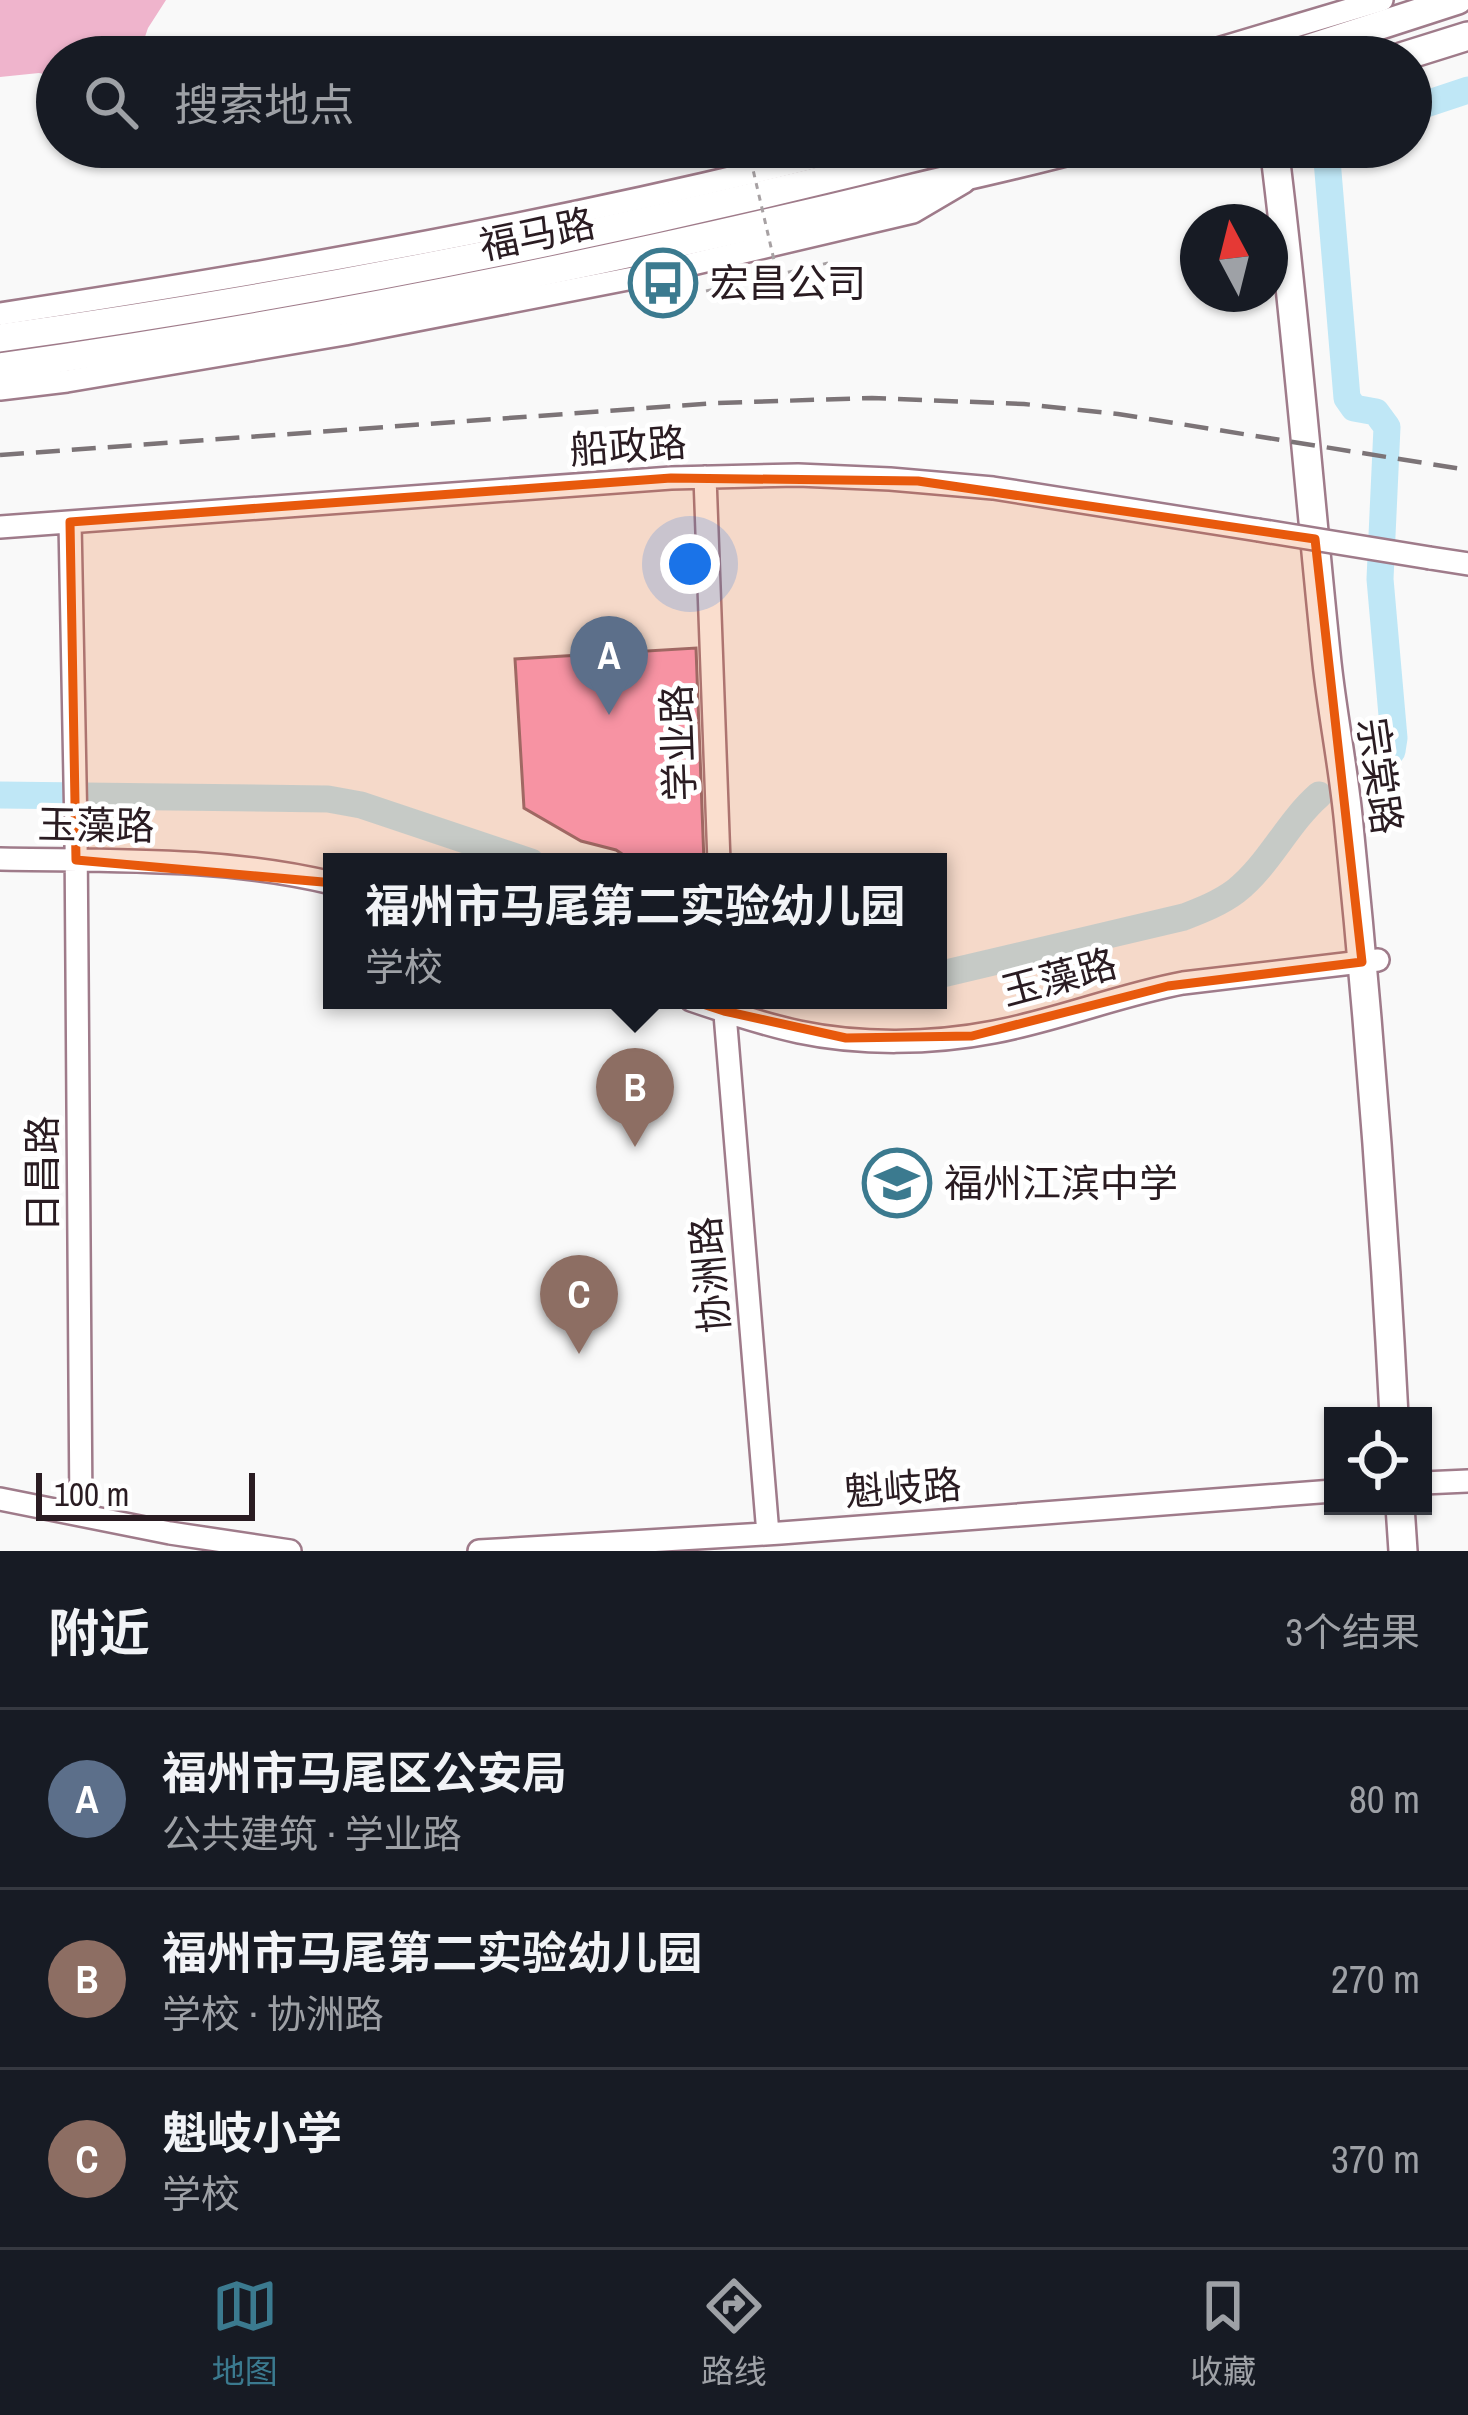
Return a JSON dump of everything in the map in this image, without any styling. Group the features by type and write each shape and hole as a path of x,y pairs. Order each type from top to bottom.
{"main road":[{"path":"1346,36 1457,0"},
{"path":"1432,47 1468,36"},
{"name":"福马路","path":"0,338 537,245 870,168"},
{"name":"福马路","path":"0,367 284,322 541,274 998,168"},
{"name":"宗棠路","path":"1276,168 1331,708 1370,961 1394,1407"},
{"name":"宗棠路","path":"1294,168 1411,1407"},
{"path":"1401,1515 1403,1551"},
{"path":"1419,1515 1420,1551"}],"street":[{"path":"1261,36 1382,0"},
{"path":"0,314 467,236 764,168"},
{"path":"0,389 345,334 634,278 913,212 982,172"},
{"name":"船政路","path":"0,526 705,477 817,476 969,485 1468,564"},
{"name":"学业路","path":"705,477 719,853"},
{"name":"日昌路","path":"70,522 81,1515"},
{"name":"玉藻路","path":"0,859 250,868 323,881"},
{"name":"玉藻路","path":"735,1009 798,1032 828,1036 955,1038 1020,1027 1183,983 1370,961"},
{"name":"协洲路","path":"724,1009 768,1534"},
{"path":"1432,1482 1468,1480"},
{"name":"魁岐路","path":"478,1551 1324,1493"},
{"path":"0,1498 170,1533 290,1551"}],"path":[{"path":"754,168 777,273"},
{"path":"706,291 828,262"}],"highlighted area":[{"path":"671,478 918,481 1315,539 1362,962 1168,986 972,1036 846,1038 724,1011 334,883 76,860 70,522"}],"shaded area":[{"path":"0,0 166,0 145,36 36,36 36,73 0,77"}],"building":[{"path":"696,648 704,853 620,853 581,841 524,808 515,659"}],"waterway":[{"path":"1432,102 1468,90"},
{"path":"1328,168 1347,398 1354,408 1376,412 1387,427 1380,579 1394,738 1392,751 1383,761"},
{"path":"0,795 328,799 361,805 504,853"},
{"path":"947,973 1184,917 1211,906 1248,881 1319,795"}],"railway":[{"path":"0,455 716,403 872,398 1024,404 1118,414 1468,470"}],"place":[{"name":"宏昌公司","path":"663,283"},
{"name":"福州市马尾区公安局","path":"609,715"},
{"name":"福州市马尾第二实验幼儿园","path":"635,1147"},
{"name":"福州江滨中学","path":"897,1183"},
{"name":"魁岐小学","path":"579,1354"}]}
